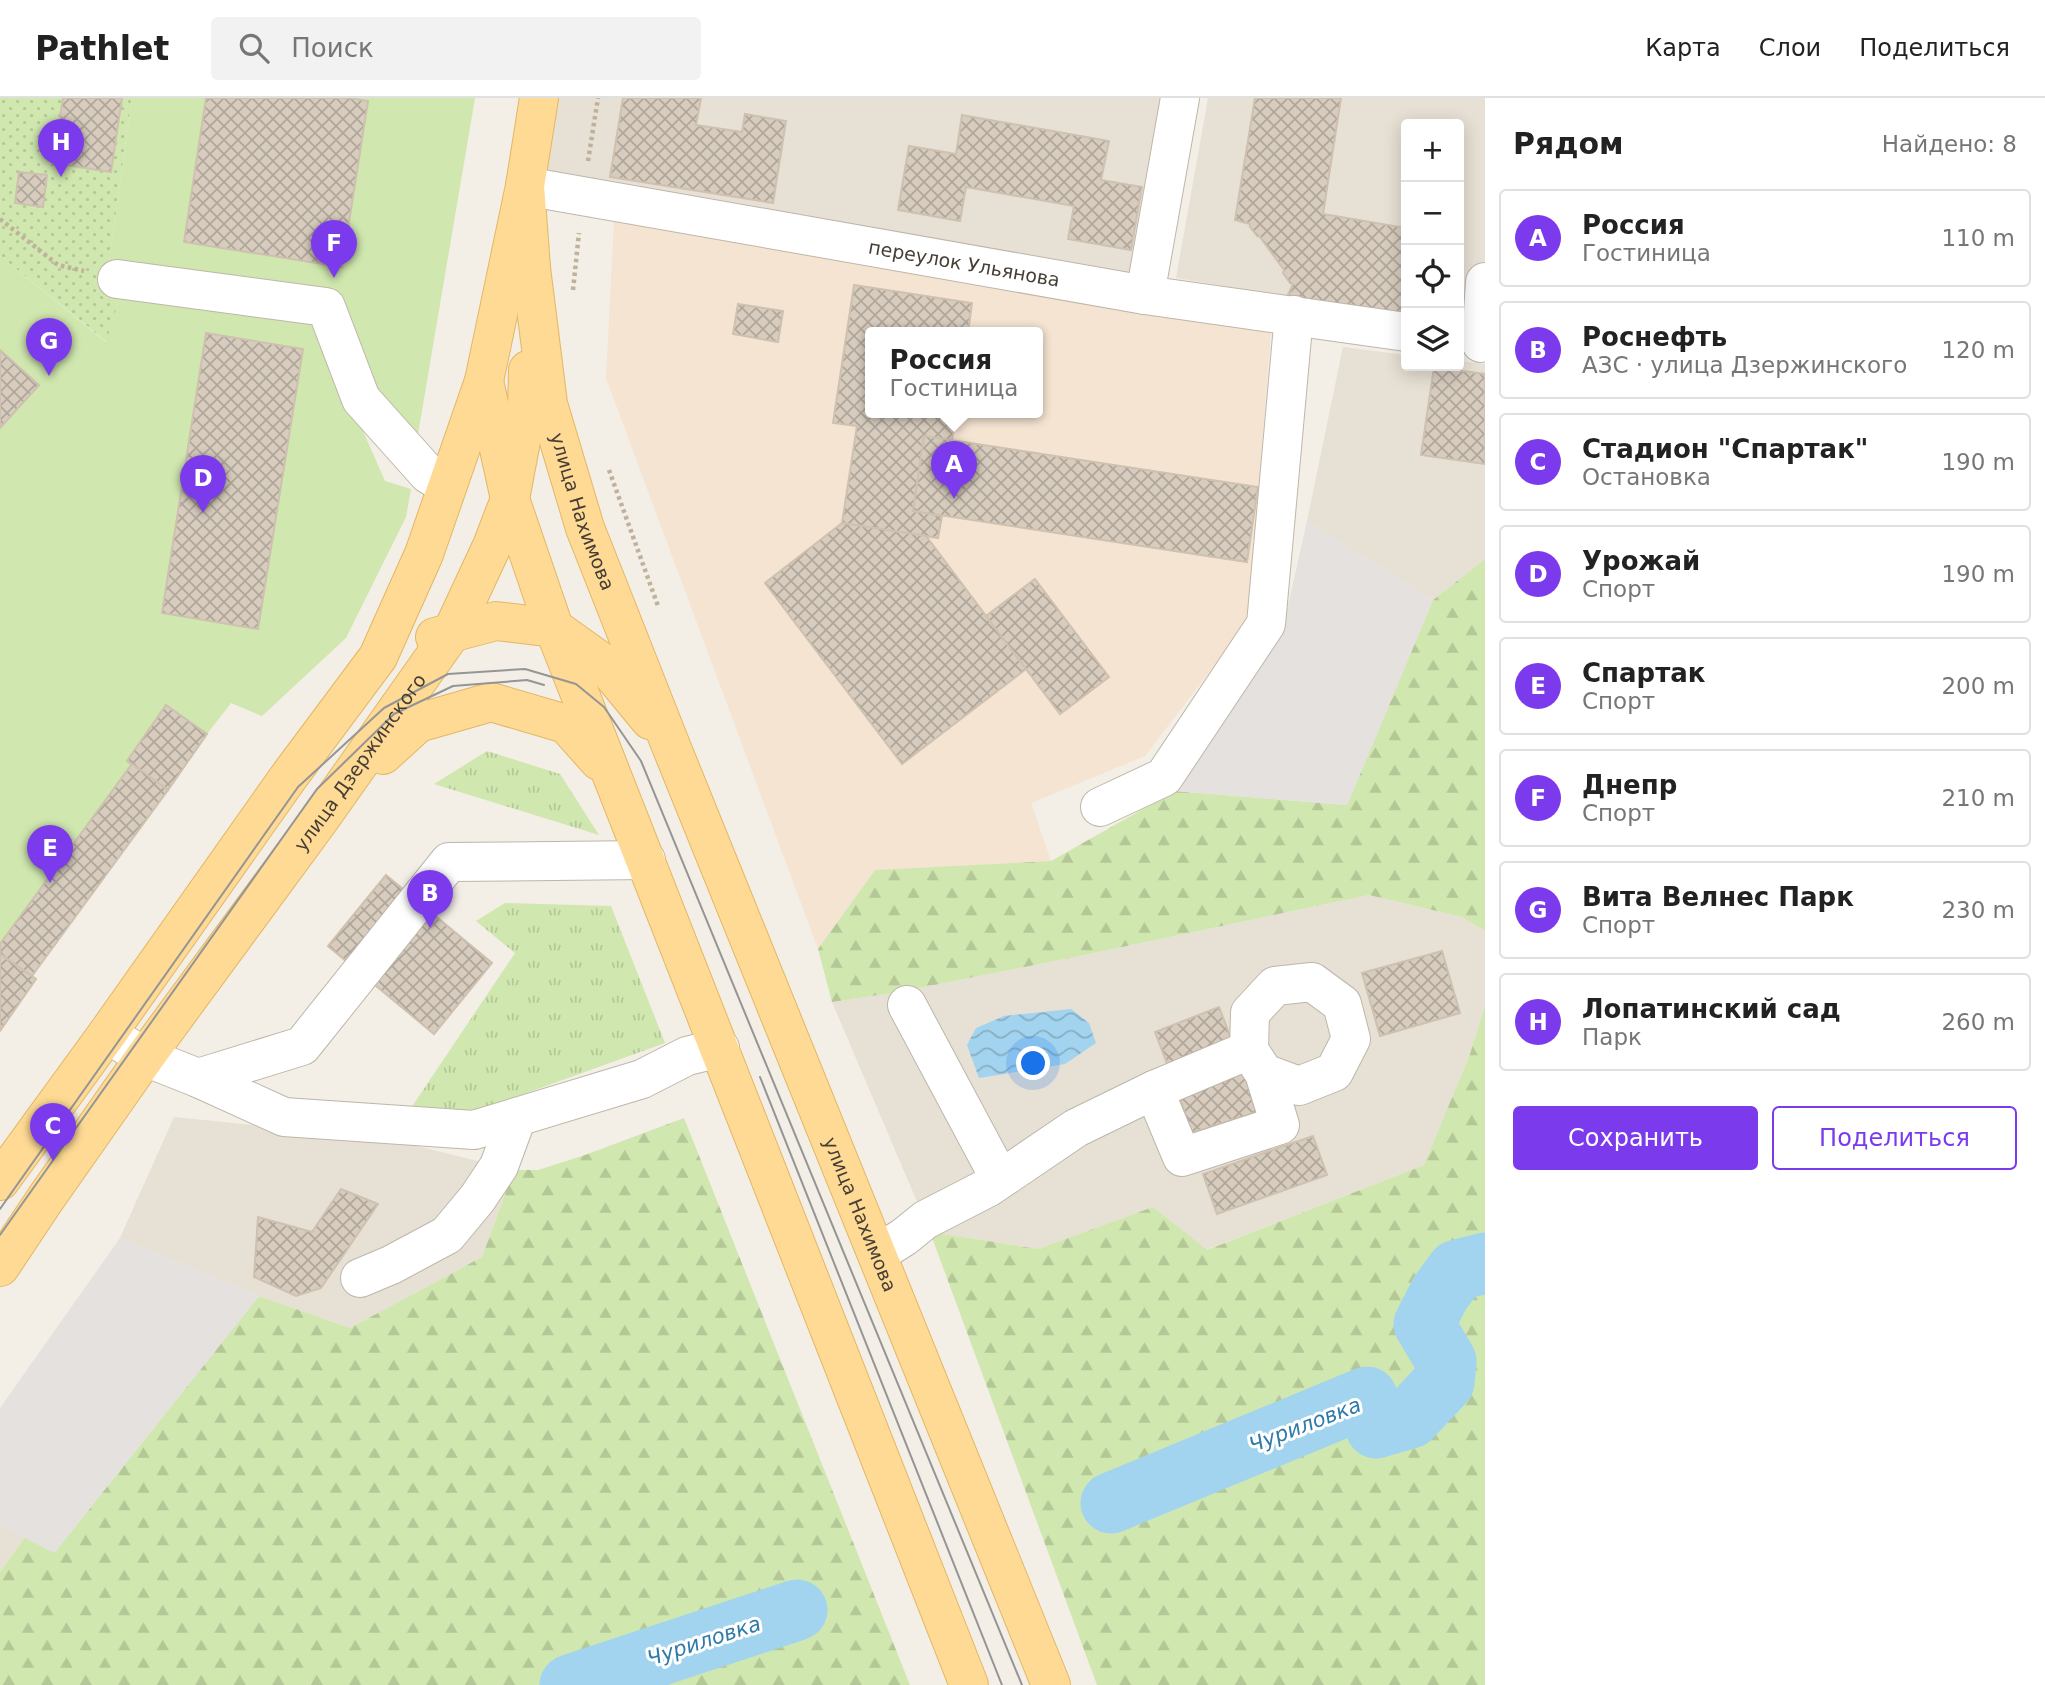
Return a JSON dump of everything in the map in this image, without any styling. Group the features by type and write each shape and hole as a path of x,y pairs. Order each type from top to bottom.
{"main road":[{"name":"улица Дзержинского","path":"7,1160 107,1034 290,775 378,657 424,554 484,381 525,186 539,98"},
{"name":"улица Дзержинского","path":"0,1267 145,1057 320,819 452,632 492,546 510,499 527,409 531,268 525,186"},
{"name":"улица Нахимова","path":"531,268 548,404 585,528 1051,1685"},
{"path":"484,381 510,499 554,628 970,1685"},
{"name":"улица Нахимова","path":"378,657 452,632 496,621 554,628 603,663 671,746"},
{"path":"320,819 418,723 491,702 566,724 614,778"}],"street":[{"path":"1145,295 1180,98"},
{"name":"переулок Ульянова","path":"525,186 1145,295 1401,331"},
{"path":"117,279 326,307 361,399 428,474 447,486"},
{"path":"1475,342 1485,282"},
{"path":"1100,807 1164,777 1266,624 1294,315"},
{"path":"198,1078 302,1046 449,862 646,860"},
{"path":"907,1005 1000,1179"},
{"path":"107,1034 145,1057 284,1117 474,1130 642,1079 687,1056 720,1048"},
{"path":"877,1254 925,1220 1000,1179 1076,1128 1154,1090 1257,1061 1280,1125 1182,1157 1154,1090"},
{"path":"360,1278 447,1235 477,1199 499,1166 517,1117"}],"path":[{"path":"572,301 583,196 598,98"},
{"path":"0,219 58,265 117,279"},
{"path":"608,468 659,608"}],"shaded area":[{"path":"551,98 1176,98 1147,283 538,176"},
{"path":"1208,98 1485,98 1485,329 1464,325 1464,119 1401,119 1401,315 1176,278"},
{"path":"614,222 1271,332 1248,621 1145,756 1031,803 1051,861 875,870 818,949 606,378"},
{"path":"1343,347 1401,354 1401,371 1464,371 1464,362 1485,364 1485,559 1433,600 1307,521"},
{"path":"1307,521 1433,600 1347,805 1175,791 1283,628"},
{"path":"1369,895 1462,917 1485,931 1485,1005 1470,1054 1424,1165 1206,1250 1153,1207 1038,1249 930,1232 832,1002 899,992 1070,958"},
{"path":"174,1117 385,1138 514,1170 482,1257 350,1328 259,1296 120,1238"},
{"path":"120,1238 259,1296 54,1553 0,1525 0,1408"},
{"path":"0,1525 25,1537 0,1572"}],"green space":[{"path":"0,98 132,98 109,262 122,290 107,342 0,256"},
{"path":"132,98 475,98 417,440 367,375 338,295 109,262"},
{"path":"0,256 106,342 122,290 319,322 385,481 411,489 406,517 346,638 262,716 231,703 32,976 0,1031"},
{"path":"1485,559 1485,931 1462,917 1369,895 1070,958 899,992 832,1002 818,949 875,870 1051,861 1175,791 1347,805 1433,600"},
{"path":"487,751 560,774 599,835 434,784"},
{"path":"505,903 611,906 665,1043 477,1111 411,1108 515,953 476,921"},
{"path":"1485,1005 1485,1685 1097,1685 930,1232 1038,1249 1153,1207 1207,1250 1424,1165 1470,1054"},
{"path":"684,1118 910,1685 0,1685 0,1572 25,1537 55,1552 259,1296 350,1328 482,1257 514,1170 538,1170"}],"water":[{"path":"1071,1009 1089,1023 1096,1043 1065,1064 979,1078 967,1045 976,1028 1004,1016"}],"building":[{"path":"63,98 122,98 111,172 53,163"},
{"path":"206,98 349,98 368,101 342,267 184,242"},
{"path":"623,98 701,98 696,125 742,132 745,114 786,121 773,203 610,177"},
{"path":"1255,98 1341,98 1323,214 1401,227 1401,315 1287,297 1293,284 1283,273 1284,270 1250,224 1235,220"},
{"path":"962,115 1109,141 1101,180 1142,187 1131,250 1068,239 1074,206 966,187 960,221 898,210 909,146 956,154"},
{"path":"19,172 47,175 43,207 15,203"},
{"path":"854,285 972,303 969,327 865,327 865,418 955,418 952,441 924,436 913,511 942,516 938,538 842,523 857,426 833,423"},
{"path":"738,304 783,311 778,342 733,334"},
{"path":"206,333 303,349 258,629 162,613"},
{"path":"0,350 39,385 0,428"},
{"path":"1433,371 1485,374 1485,464 1421,455"},
{"path":"924,436 1258,487 1247,562 913,511"},
{"path":"842,523 926,536 1026,669 902,764 765,583"},
{"path":"1035,579 1109,677 1060,714 986,616"},
{"path":"166,705 207,734 168,790 127,761"},
{"path":"132,764 168,790 32,976 0,954 0,944"},
{"path":"386,875 492,963 434,1034 328,946"},
{"path":"1442,951 1460,1013 1380,1036 1362,973"},
{"path":"0,954 36,979 0,1031"},
{"path":"1219,1007 1232,1041 1168,1066 1155,1032"},
{"path":"1244,1071 1257,1112 1191,1133 1178,1091"},
{"path":"1313,1136 1327,1175 1217,1214 1203,1174"},
{"path":"341,1189 378,1204 321,1288 296,1296 254,1277 258,1217 312,1232"}],"waterway":[{"name":"Чуриловка","path":"1111,1503 1367,1397 1376,1428 1410,1418 1444,1382 1446,1361 1424,1324 1440,1293 1457,1270 1485,1263"},
{"name":"Чуриловка","path":"570,1685 797,1610"}],"tram line":[{"path":"0,1209 298,787 384,708 448,674 525,669 576,684 604,707 641,761 1022,1685"},
{"path":"0,1235 317,789 394,714 453,686 527,680 544,685"},
{"path":"760,1077 1002,1685"}],"place":[{"name":"Лопатинский сад","path":"61,177"},
{"name":"Днепр","path":"334,278"},
{"name":"Вита Велнес Парк","path":"49,376"},
{"name":"Россия","path":"954,499"},
{"name":"Урожай","path":"203,513"},
{"name":"Спартак","path":"50,883"},
{"name":"Роснефть","path":"430,928"},
{"name":"Стадион \"Спартак\"","path":"53,1161"}]}
